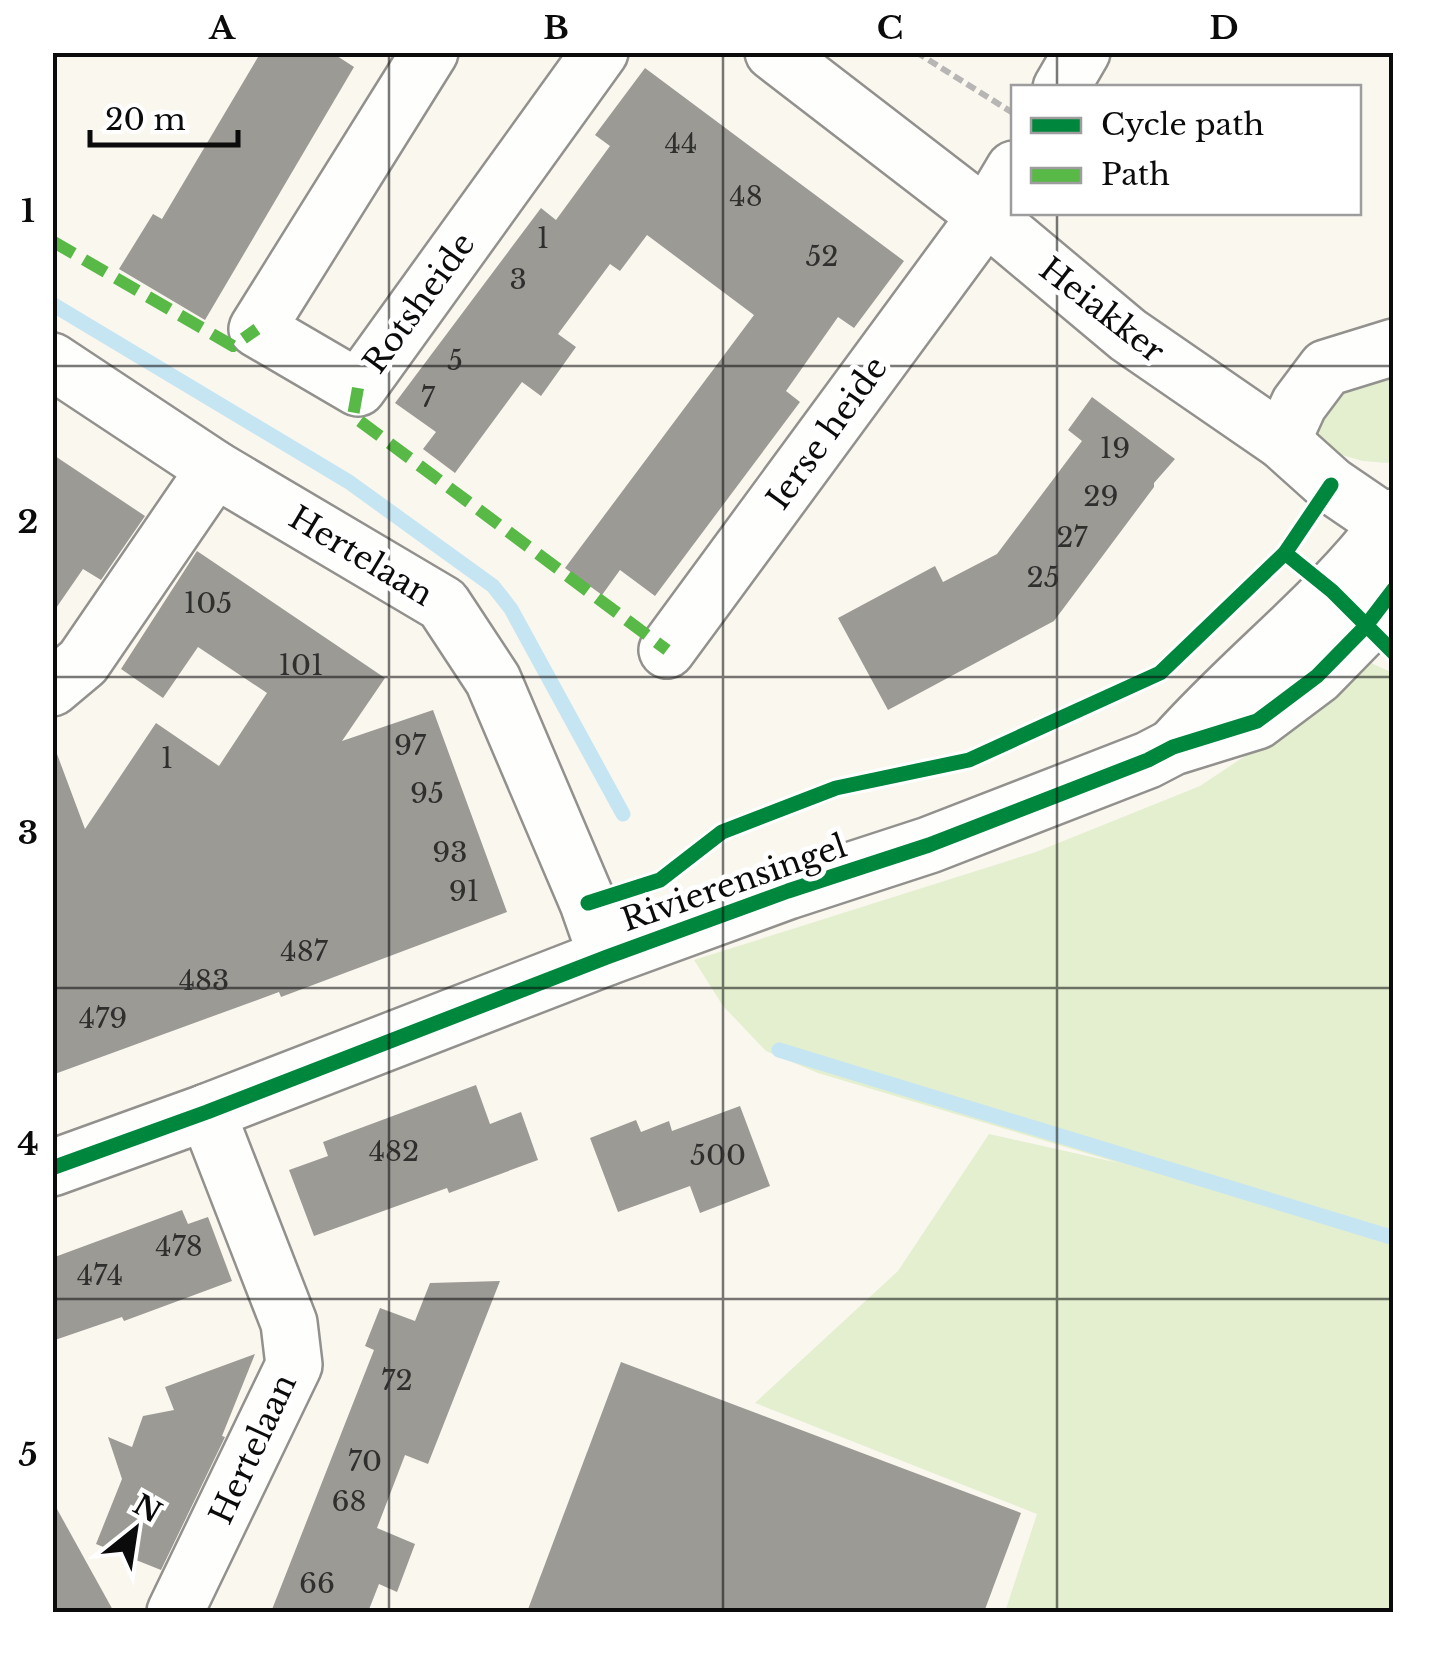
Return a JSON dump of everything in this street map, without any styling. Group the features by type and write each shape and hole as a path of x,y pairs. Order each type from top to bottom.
{"street":[{"name":"Rotsheide","path":"430,52 257,329 358,388 600,52"},
{"name":"Heiakker","path":"773,52 986,216 1128,335 1282,441 1331,485 1392,523"},
{"path":"1063,85 1082,52"},
{"name":"Ierse heide","path":"668,650 986,216 1011,174"},
{"path":"1282,441 1298,404 1326,368 1394,347"},
{"name":"Hertelaan","path":"52,360 215,470 442,604 493,680 607,957"},
{"path":"52,688 83,662 215,470"},
{"name":"Rivierensingel","path":"1172,747 1217,698 1332,591 1392,523"},
{"name":"Rivierensingel","path":"52,1168 607,957 929,844 1148,760 1172,747 1257,721 1317,676 1365,628 1394,589"},
{"name":"Hertelaan","path":"175,1612 294,1364 288,1323 207,1112"}],"path":[{"path":"916,52 1011,111"}],"green space":[{"path":"1393,375 1393,456 1388,463 1331,452 1312,425 1316,411 1359,384"},
{"path":"1371,663 1393,673 1393,1612 1005,1612 1037,1514 755,1403 898,1271 989,1134 1119,1163 818,1073 766,1051 723,1006 694,960 1036,852 1200,786 1311,712"}],"building":[{"path":"261,52 331,52 354,67 205,320 119,269 153,214 162,219"},
{"path":"645,68 904,261 854,328 838,317 786,391 800,402 655,596 620,570 602,595 565,568 754,315 647,235 620,271 610,264 558,334 576,347 541,396 522,382 455,473 423,449 436,432 395,403 541,208 556,220 610,146 595,135"},
{"path":"1092,397 1175,459 1054,621 888,710 838,618 935,566 943,582 997,554 1082,441 1068,430"},
{"path":"52,454 145,516 101,580 83,569 52,614"},
{"path":"197,551 385,678 342,741 433,710 507,912 281,997 279,992 52,1075 52,755 57,754 85,829 156,723 219,766 267,693 198,647 163,698 121,669"},
{"path":"476,1085 490,1124 521,1112 538,1160 314,1236 289,1170 328,1156 323,1142"},
{"path":"740,1106 770,1186 700,1213 690,1186 618,1212 590,1138 636,1120 641,1132 669,1121 672,1131"},
{"path":"182,1210 188,1224 208,1217 232,1281 124,1321 122,1317 52,1341 52,1258"},
{"path":"500,1281 428,1464 405,1455 377,1528 415,1544 397,1592 379,1584 368,1612 271,1612 374,1350 365,1346 380,1308 415,1321 430,1283"},
{"path":"255,1354 222,1436 225,1437 161,1570 96,1544 122,1479 108,1437 132,1447 143,1416 174,1410 165,1387"},
{"path":"621,1362 1021,1513 984,1612 527,1612"},
{"path":"52,1500 114,1612 52,1612"}],"waterway":[{"path":"52,304 349,482 493,586 511,609 623,814"},
{"path":"779,1050 1394,1238"}],"marked path":[{"path":"52,241 233,346 257,329"},
{"path":"358,388 353,416 667,650"}],"cycle path":[{"path":"588,903 660,880 722,832 836,788 969,760 1160,673 1285,553 1331,485"},
{"path":"1285,553 1332,591 1394,653"},
{"path":"52,1168 607,957 929,845 1173,747 1257,721 1317,676 1365,627 1394,589"}]}
